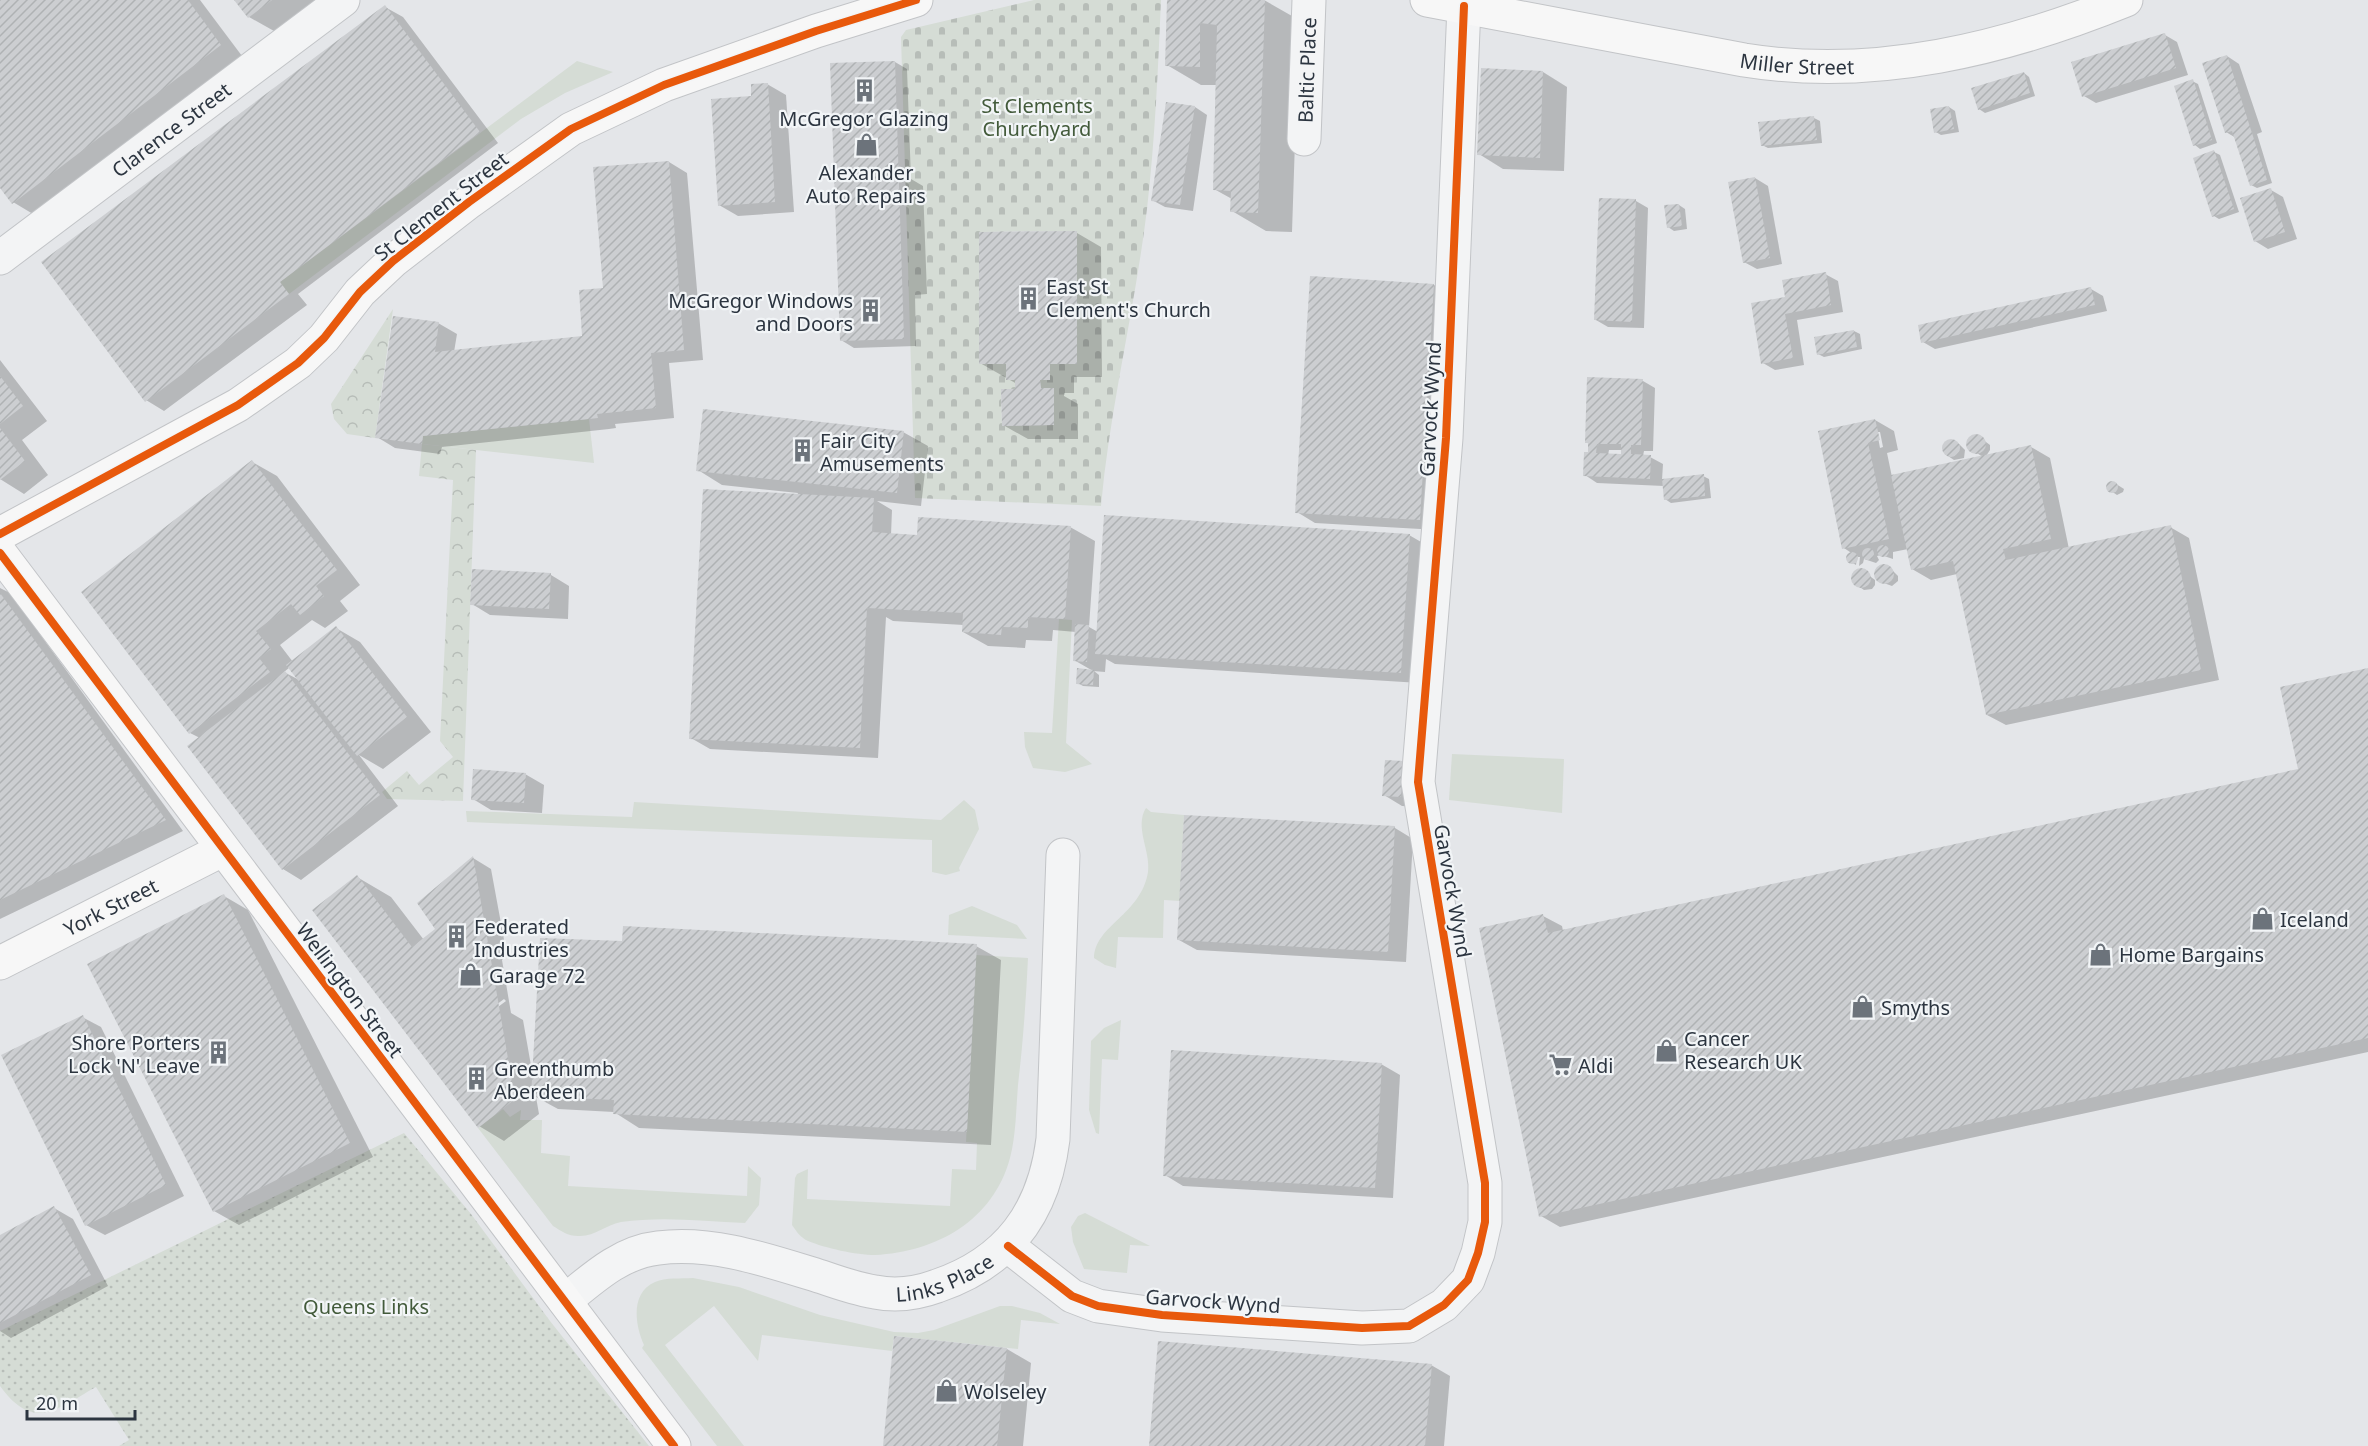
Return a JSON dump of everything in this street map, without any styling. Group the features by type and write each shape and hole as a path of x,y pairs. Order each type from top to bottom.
{"street":[{"name":"Clarence Street","path":"0,258 343,0"},
{"name":"St Clement Street","path":"0,534 238,405 275,381 316,347 360,292 393,261 469,202 571,129 664,85 855,17 916,0"},
{"name":"Baltic Place","path":"1304,139 1309,0"},
{"name":"Miller Street","path":"1427,0 1777,66 1831,68 1896,64 1972,50 2029,35 2126,0"},
{"name":"Garvock Wynd","path":"1008,1246 1072,1296 1098,1306 1162,1315 1362,1328 1409,1326 1444,1305 1468,1280 1478,1253 1485,1222 1485,1184 1418,782 1446,438 1464,6"},
{"name":"Wellington Street","path":"0,553 674,1446"},
{"name":"York Street","path":"0,963 222,850"},
{"name":"Links Place","path":"565,1300 612,1264 636,1253 658,1248 696,1247 735,1252 850,1286 888,1294 914,1292 947,1283 983,1265 1008,1246 1036,1202 1049,1166 1053,1139 1063,855"}],"green space":[{"name":"St Clements Churchyard","path":"1034,0 1161,0 1147,209 1110,431 1101,506 915,498 901,37 906,30","holes":["1077,231 1077,364 1050,364 1050,380 1040,380 1041,388 1054,388 1054,425 1002,426 1001,389 1015,389 1015,380 1006,380 1006,364 979,364 979,232"]},
{"path":"577,61 613,72 565,93 521,119 289,294 280,282"},
{"path":"393,309 375,438 347,434 334,419 331,404"},
{"path":"589,419 594,463 422,444 423,436"},
{"path":"422,444 476,450 463,801 387,799 382,792 407,771 419,785 453,757 440,741 453,480 419,476"},
{"path":"1059,619 1072,620 1066,743 1092,764 1065,772 1033,768 1025,747 1024,732 1052,733"},
{"path":"1452,754 1564,759 1562,813 1449,800"},
{"path":"964,800 975,810 979,829 959,868 960,871 946,875 932,872 932,840 467,822 466,811 632,817 634,802 941,820"},
{"path":"1146,808 1151,812 1184,815 1180,901 1164,900 1163,938 1118,937 1116,968 1105,965 1094,958 1096,947 1102,937 1137,899 1144,887 1148,864 1142,823"},
{"path":"972,906 1017,925 1027,939 948,935 949,915"},
{"path":"976,955 1028,958 1015,1131 1010,1158 1002,1180 976,1216 940,1240 919,1247 898,1253 867,1255 832,1249 805,1240 792,1225 795,1178 797,1174 808,1169 807,1199 950,1206 952,1169 976,1170 977,1143 966,1142"},
{"path":"1121,1020 1118,1060 1102,1059 1099,1134 1096,1133 1089,1110 1091,1041 1104,1028"},
{"path":"503,1109 510,1117 521,1110 520,1120 542,1120 541,1153 570,1156 568,1186 747,1196 748,1166 761,1178 759,1205 745,1223 651,1219 621,1222 584,1236 568,1234 553,1226 478,1128"},
{"name":"Queens Links","path":"404,1133 471,1214 550,1321 649,1446 119,1446 129,1440 96,1387 58,1408 35,1413 24,1409 12,1400 0,1386 0,1331"},
{"path":"1085,1213 1150,1246 1130,1245 1127,1273 1084,1269 1073,1242 1071,1227 1078,1216"},
{"path":"693,1278 739,1287 820,1315 894,1332 918,1333 934,1330 1000,1306 1012,1306 1040,1313 1060,1324 1021,1320 1018,1349 894,1336 892,1351 762,1335 758,1361 714,1306 665,1345 744,1446 717,1446 642,1348 644,1345 638,1328 638,1301 647,1287 664,1279"}],"building":[{"path":"0,0 188,0 221,45 12,204 0,188"},
{"path":"234,0 272,0 248,18"},
{"path":"1167,0 1265,0 1258,213 1230,212 1231,191 1213,190 1217,25 1200,23 1200,67 1165,66"},
{"path":"385,5 480,132 280,282 289,294 145,402 41,262"},
{"path":"2165,33 2176,68 2082,97 2071,62"},
{"path":"2227,55 2267,180 2250,186 2232,131 2225,133 2202,63"},
{"path":"895,61 904,339 840,341 830,63"},
{"path":"1481,68 1543,71 1540,158 1477,155"},
{"path":"2024,72 2030,93 1978,110 1971,88"},
{"path":"2193,79 2212,140 2193,146 2174,86"},
{"path":"768,83 775,202 718,206 711,99 751,96 751,84"},
{"path":"1166,102 1195,106 1180,205 1151,201"},
{"path":"1949,106 1954,129 1934,133 1930,109"},
{"path":"1814,116 1817,140 1761,146 1758,122"},
{"path":"2214,150 2234,209 2212,217 2193,158"},
{"path":"669,161 684,350 651,353 656,408 597,414 598,418 423,436 422,444 375,438 393,316 439,322 435,352 582,336 579,290 603,288 593,167"},
{"path":"1755,177 1770,258 1743,263 1728,182"},
{"path":"2271,188 2285,232 2254,242 2240,198"},
{"path":"1599,198 1636,199 1632,322 1594,320"},
{"path":"1679,204 1682,226 1667,228 1664,205"},
{"name":"East St Clement's Church","path":"1077,231 1077,364 1050,364 1050,380 1040,380 1041,388 1054,388 1054,425 1002,426 1001,389 1015,389 1015,380 1006,380 1006,364 979,364 979,232"},
{"path":"1826,272 1831,305 1785,314 1793,358 1761,364 1751,303 1785,297 1782,280"},
{"path":"1310,276 1434,284 1420,520 1295,513"},
{"path":"2091,287 2095,305 1921,343 1918,325"},
{"path":"1854,330 1857,347 1817,355 1814,337"},
{"path":"0,376 23,406 0,424"},
{"path":"1587,377 1643,379 1641,445 1631,445 1631,454 1651,455 1650,479 1583,476 1584,452 1588,452 1588,443 1585,443","holes":["1597,444 1621,444 1621,454 1596,453"]},
{"path":"703,409 904,431 897,493 696,471"},
{"path":"1875,419 1880,440 1868,443 1889,539 1842,549 1818,431"},
{"path":"0,428 25,461 0,480"},
{"path":"1976,434 1983,437 1986,444 1983,451 1976,454 1969,451 1966,444 1969,437"},
{"path":"1947,439 1955,439 1960,444 1958,455 1947,457 1942,452 1942,444"},
{"path":"2031,445 2051,539 2003,549 2006,560 2171,525 2201,670 1986,715 1953,561 1911,570 1891,475"},
{"path":"252,460 337,570 316,586 324,596 300,615 291,604 256,631 271,649 259,658 270,672 189,734 81,592"},
{"path":"1704,474 1705,496 1664,500 1662,479"},
{"path":"2112,481 2118,487 2112,493 2106,487"},
{"path":"703,489 874,498 872,532 917,535 918,517 1071,526 1065,619 1028,617 1028,628 1002,627 1001,635 962,632 963,613 867,608 860,748 689,739"},
{"path":"1104,515 1410,534 1401,673 1095,654"},
{"path":"1883,545 1889,551 1883,557 1877,551"},
{"path":"1868,548 1874,554 1868,560 1862,554"},
{"path":"1852,552 1858,558 1852,564 1846,558"},
{"path":"1884,564 1891,567 1894,574 1891,581 1884,584 1877,581 1874,574 1877,567"},
{"path":"1861,568 1868,571 1871,578 1868,585 1861,588 1854,585 1851,578 1854,571"},
{"path":"472,569 551,573 549,609 470,605"},
{"path":"0,593 166,820 0,900"},
{"path":"1075,624 1089,625 1087,662 1073,661"},
{"path":"336,626 407,717 357,756 286,665"},
{"path":"1077,668 1094,670 1093,685 1076,684"},
{"path":"2368,668 2368,1038 1539,1217 1479,928 1543,914 1548,933 2298,769 2280,687"},
{"path":"285,671 380,795 282,870 187,746"},
{"path":"1385,760 1404,761 1401,797 1382,796"},
{"path":"473,769 526,773 524,803 471,800"},
{"path":"1184,815 1395,826 1388,952 1177,940"},
{"path":"473,856 515,1099 478,1128 312,910 357,875 412,947 435,929 417,903"},
{"name":"Shore Porters Lock 'N' Leave","path":"224,894 350,1143 213,1212 87,964"},
{"path":"623,926 977,944 967,1132 613,1114 614,1100 531,1096 540,938 622,941"},
{"path":"83,1015 166,1185 85,1226 1,1055"},
{"path":"1171,1050 1382,1063 1375,1188 1163,1176"},
{"path":"54,1206 91,1275 0,1323 0,1235"},
{"name":"Wolseley","path":"894,1336 1007,1348 997,1446 883,1446"},
{"path":"1158,1341 1432,1364 1425,1446 1149,1446"}],"cycle path":[{"path":"0,534 238,405 298,363 324,338 360,292 393,261 469,202 571,129 664,85 816,31 916,0"},
{"path":"1008,1246 1072,1296 1098,1306 1162,1315 1362,1328 1409,1326 1444,1305 1468,1280 1478,1253 1485,1222 1485,1183 1418,782 1446,438 1464,6"},
{"path":"0,553 674,1446"}],"place":[{"name":"McGregor Glazing","path":"864,90"},
{"name":"Alexander Auto Repairs","path":"866,145"},
{"name":"East St Clement's Church","path":"1028,298"},
{"name":"McGregor Windows and Doors","path":"871,311"},
{"name":"Fair City Amusements","path":"802,451"},
{"name":"Iceland","path":"2262,919"},
{"name":"Federated Industries","path":"456,937"},
{"name":"Home Bargains","path":"2101,954"},
{"name":"Garage 72","path":"471,975"},
{"name":"Smyths","path":"1863,1007"},
{"name":"Cancer Research UK","path":"1666,1050"},
{"name":"Shore Porters Lock 'N' Leave","path":"218,1053"},
{"name":"Aldi","path":"1560,1065"},
{"name":"Greenthumb Aberdeen","path":"476,1079"},
{"name":"Wolseley","path":"946,1391"}]}
